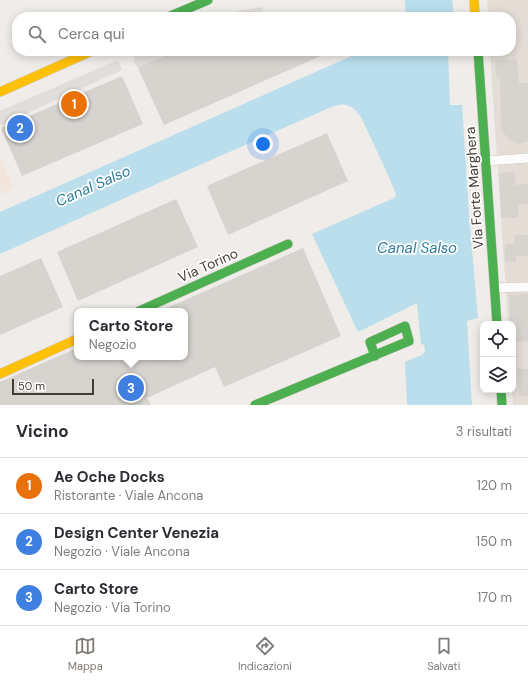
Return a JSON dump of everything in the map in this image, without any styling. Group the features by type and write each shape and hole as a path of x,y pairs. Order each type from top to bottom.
{"street":[{"path":"180,12 208,0"},
{"path":"474,0 475,12"},
{"path":"0,92 81,56"},
{"name":"Via Forte Marghera","path":"478,56 496,321"},
{"path":"486,161 528,158"},
{"name":"Via Torino","path":"146,308 288,244"},
{"path":"494,288 528,287"},
{"path":"0,374 74,340"},
{"path":"255,405 375,356"},
{"path":"501,393 502,405"}],"shaded area":[{"path":"487,0 528,0 528,405 513,405 512,393 516,393 516,321 508,321 490,56 516,56 516,12 488,12"},
{"path":"264,7 262,12 235,12"},
{"path":"134,56 164,56 138,68 134,62"},
{"path":"118,60 122,70 1,125 0,111"},
{"path":"0,156 14,188 0,195"}],"water":[{"path":"405,0 452,0 453,12 406,12"},
{"name":"Canal Salso","path":"352,56 448,56 450,105 462,105 478,318 467,321 472,405 407,405 405,362 422,355 425,352 424,344 421,345 417,303 358,332 312,234 396,196 362,119 352,107 348,105 344,104 329,108 0,254 0,212"}],"building":[{"path":"164,56 321,56 164,125 138,68"},
{"path":"517,59 519,83 528,83 528,141 519,144 510,140 501,130 500,76 496,77 495,60"},
{"path":"122,76 143,124 22,176 1,128"},
{"path":"327,133 348,181 228,235 207,186"},
{"path":"515,172 515,185 528,184 528,204 518,204 518,218 501,218 499,173"},
{"path":"176,199 198,247 78,301 57,252"},
{"path":"514,235 528,235 528,256 516,256 516,261 505,262 505,244 515,244"},
{"path":"303,248 341,336 224,387 215,367 147,398 151,405 0,405 0,382 74,349 74,360 188,360 188,308 167,308"},
{"path":"41,258 63,307 0,335 0,276"},
{"path":"528,294 528,341 516,342 516,321 510,321 509,295"},
{"path":"517,369 528,369 528,396 519,396"}],"traffic: fast":[{"path":"180,12 208,0"},
{"path":"478,56 497,321"},
{"path":"146,308 288,244"},
{"path":"255,405 409,341 405,326 370,342 375,356"},
{"path":"501,393 502,405"}],"traffic: slow":[{"path":"474,0 475,12"},
{"path":"0,92 81,56"},
{"path":"0,374 74,340"}],"place":[{"name":"Ae Oche Docks","path":"74,104"},
{"name":"Design Center Venezia","path":"20,128"},
{"name":"Carto Store","path":"131,388"}]}
